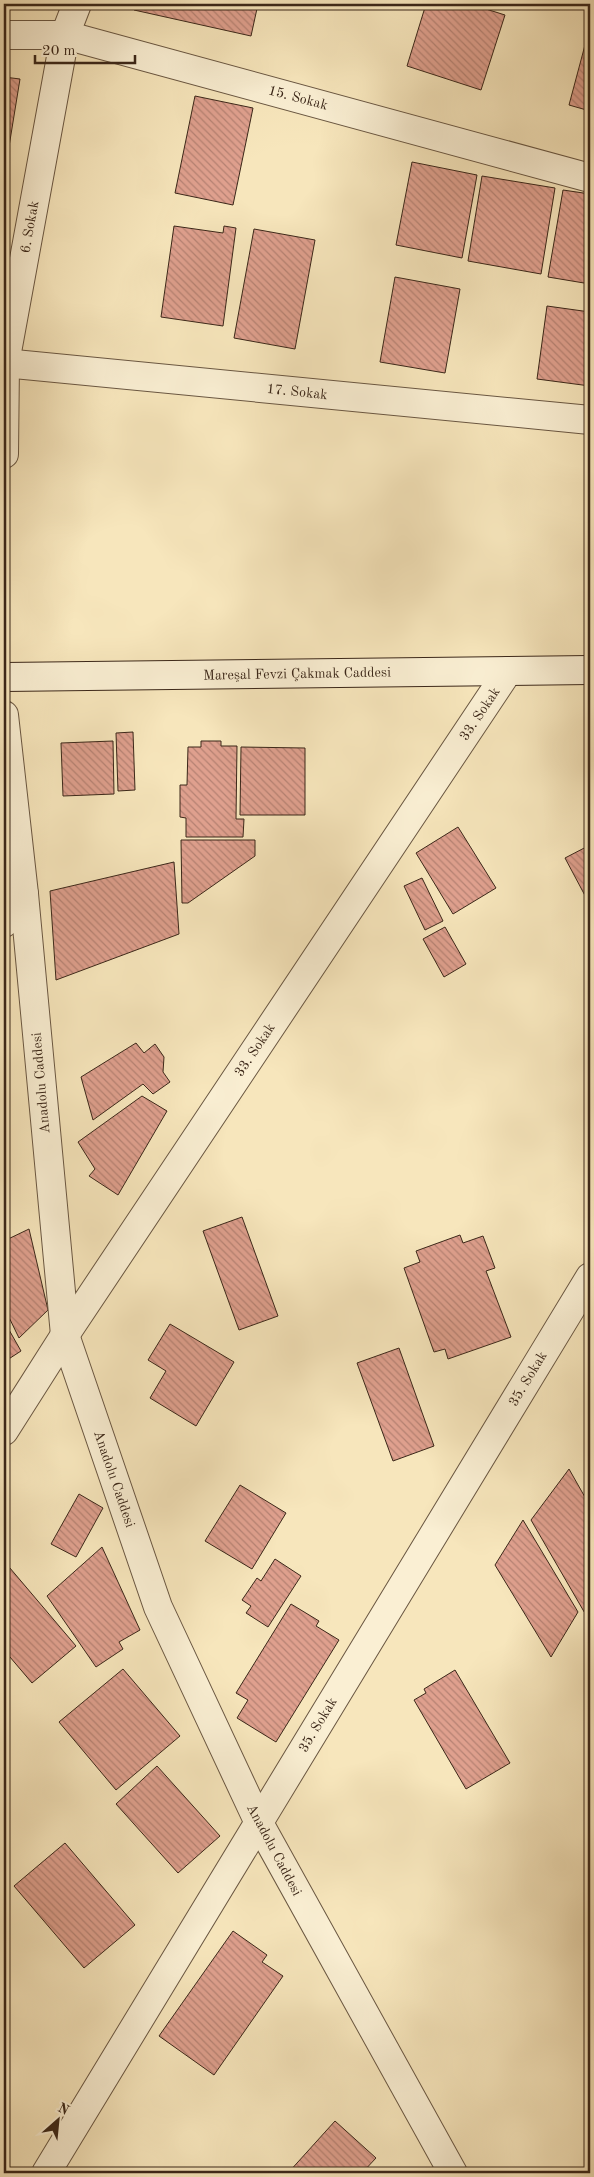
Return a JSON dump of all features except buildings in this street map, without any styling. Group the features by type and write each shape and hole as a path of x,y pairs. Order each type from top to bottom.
{"street":[{"name":"6. Sokak","path":"4,454 5,363 65,35 77,4"},
{"name":"15. Sokak","path":"4,35 65,35 590,178"},
{"name":"17. Sokak","path":"5,363 590,420"},
{"name":"Mareşal Fevzi Çakmak Caddesi","path":"4,677 590,670"},
{"name":"33. Sokak","path":"4,1431 65,1335 508,671"},
{"name":"Anadolu Caddesi","path":"4,715 24,894 65,1335 158,1607 258,1824 453,2173"},
{"path":"4,923 24,894"},
{"name":"35. Sokak","path":"46,2173 590,1276"}]}
